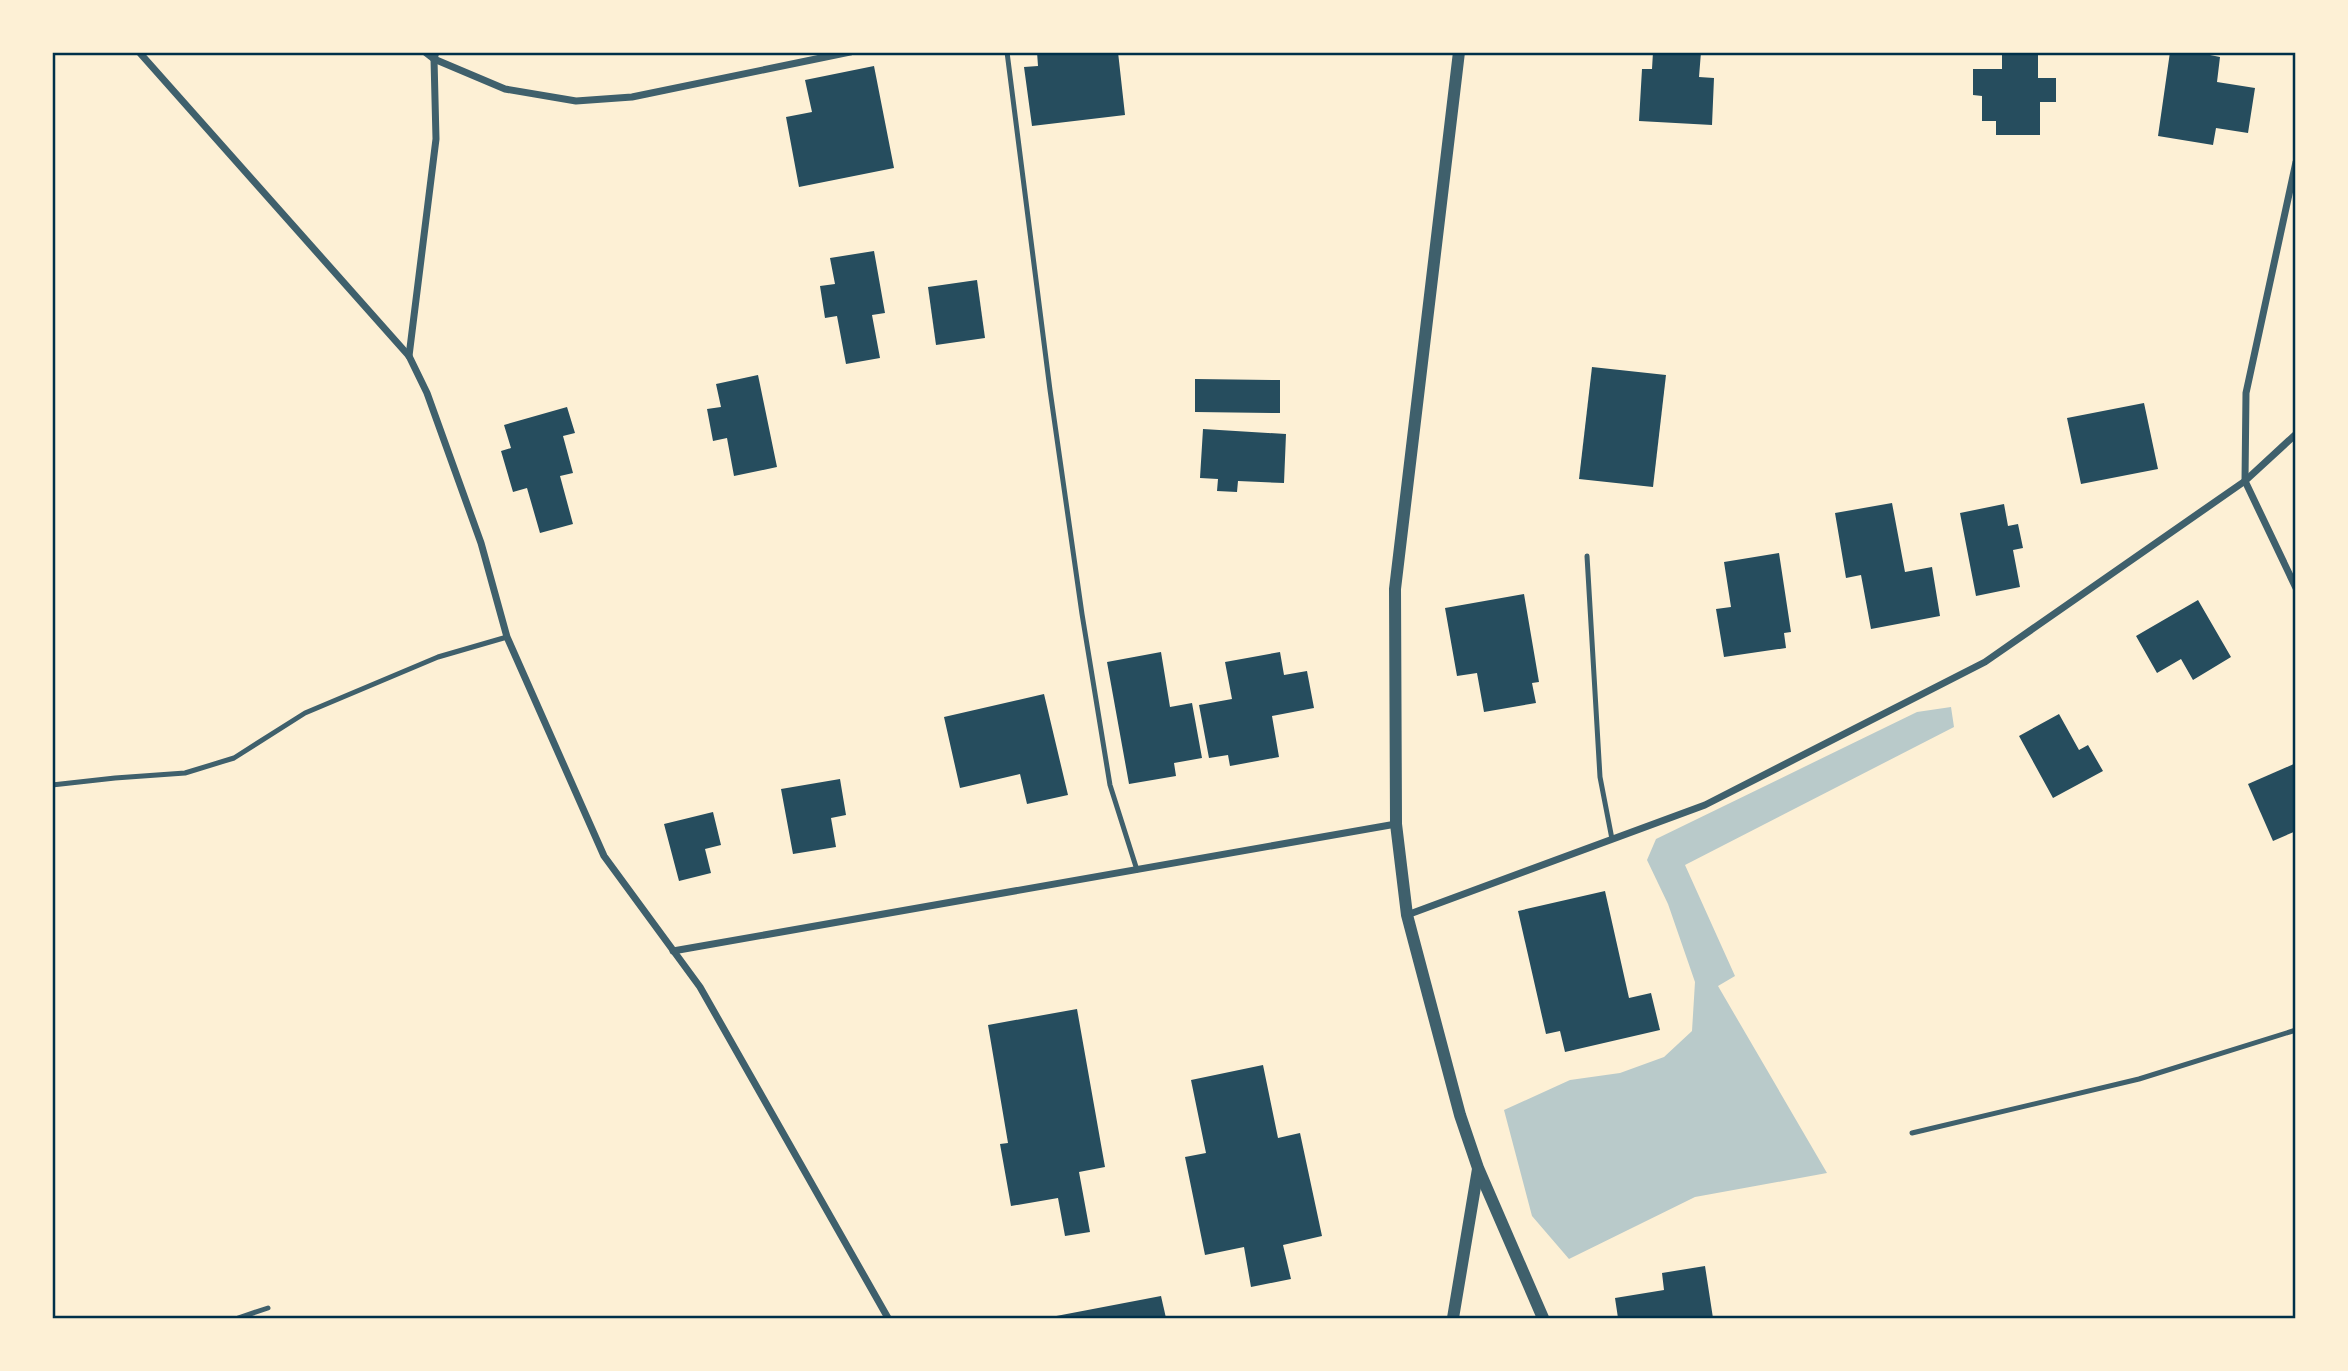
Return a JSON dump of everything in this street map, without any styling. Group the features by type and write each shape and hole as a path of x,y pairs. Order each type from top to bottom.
{"street":[{"path":"139,52 409,356 427,393 481,543 507,637 604,856 700,987 888,1318"},
{"path":"425,52 505,89 576,101 632,97 850,52"},
{"path":"1459,52 1395,589 1396,824 1407,915 1460,1115 1478,1168 1543,1318"},
{"path":"409,356 436,139 435,56"},
{"path":"2295,162 2246,393 2245,481 2295,588"},
{"path":"1407,915 1705,805 1985,662 2245,481 2295,434"},
{"path":"673,951 1396,824"},
{"path":"1452,1318 1478,1168"}],"lane":[{"path":"1007,52 1048,377 1110,785 1138,870"},
{"path":"1587,556 1600,777 1612,839"},
{"path":"52,785 185,773 234,758 305,713 438,657 507,637"},
{"path":"1912,1133 2139,1079 2295,1030"},
{"path":"238,1318 268,1308"}],"shaded area":[{"path":"1951,707 1954,727 1685,865 1735,976 1718,986 1827,1173 1695,1197 1569,1259 1532,1216 1504,1110 1570,1080 1620,1073 1664,1057 1692,1031 1695,982 1668,904 1647,860 1656,839 1917,712"}],"building":[{"path":"1037,52 1118,52 1125,115 1032,126 1024,67 1038,66"},
{"path":"1653,52 1701,52 1699,77 1714,78 1712,125 1639,121 1642,69 1652,69"},
{"path":"2002,52 2038,52 2038,78 2056,78 2056,102 2040,102 2040,135 1996,135 1996,121 1982,121 1982,96 1973,95 1973,69 2002,69"},
{"path":"2170,52 2195,52 2220,57 2217,82 2255,88 2248,133 2216,128 2213,145 2158,136"},
{"path":"874,66 894,168 799,187 786,117 812,112 805,80"},
{"path":"874,251 885,313 872,315 880,358 846,364 837,316 825,318 820,286 835,284 830,258"},
{"path":"977,280 985,338 936,345 928,287"},
{"path":"1592,367 1666,375 1653,487 1579,479"},
{"path":"758,375 777,467 734,476 727,438 713,441 707,409 721,407 716,384"},
{"path":"1195,379 1280,380 1280,413 1195,412"},
{"path":"2144,403 2158,469 2081,484 2067,418"},
{"path":"567,407 575,433 563,436 573,473 560,476 573,524 540,533 527,488 513,492 501,451 511,448 504,425"},
{"path":"1203,429 1286,434 1284,483 1238,481 1237,492 1217,491 1218,479 1200,478"},
{"path":"1892,503 1905,572 1932,567 1940,616 1871,629 1861,575 1846,578 1835,513"},
{"path":"2004,504 2008,526 2018,524 2023,548 2013,550 2020,587 1976,596 1960,513"},
{"path":"1779,553 1791,632 1784,633 1786,648 1724,657 1716,609 1731,607 1724,562"},
{"path":"1524,594 1539,682 1532,683 1536,703 1484,712 1477,673 1457,676 1445,608"},
{"path":"2198,600 2231,657 2193,680 2181,659 2157,673 2136,636"},
{"path":"1161,652 1170,707 1192,703 1202,758 1174,763 1176,776 1129,784 1107,662"},
{"path":"1280,652 1284,675 1307,671 1314,708 1272,716 1279,757 1230,766 1228,755 1209,758 1199,705 1232,699 1225,662"},
{"path":"1044,694 1068,795 1027,804 1020,774 960,788 944,717"},
{"path":"2059,714 2079,750 2088,745 2103,771 2053,798 2019,736"},
{"path":"2296,763 2296,831 2273,841 2248,784"},
{"path":"840,779 846,815 831,818 836,847 793,854 781,789"},
{"path":"713,812 721,845 705,849 711,873 679,881 664,824"},
{"path":"1605,891 1629,998 1651,993 1660,1030 1565,1052 1560,1031 1546,1034 1518,911"},
{"path":"1077,1009 1105,1167 1079,1172 1090,1232 1065,1236 1058,1198 1011,1206 1000,1144 1008,1143 988,1025"},
{"path":"1263,1065 1278,1138 1300,1133 1322,1236 1283,1245 1291,1279 1251,1287 1244,1247 1205,1255 1185,1157 1206,1153 1191,1080"},
{"path":"1705,1266 1713,1318 1618,1318 1615,1298 1664,1290 1662,1273"},
{"path":"1161,1296 1166,1318 1051,1318 1051,1317"}]}
